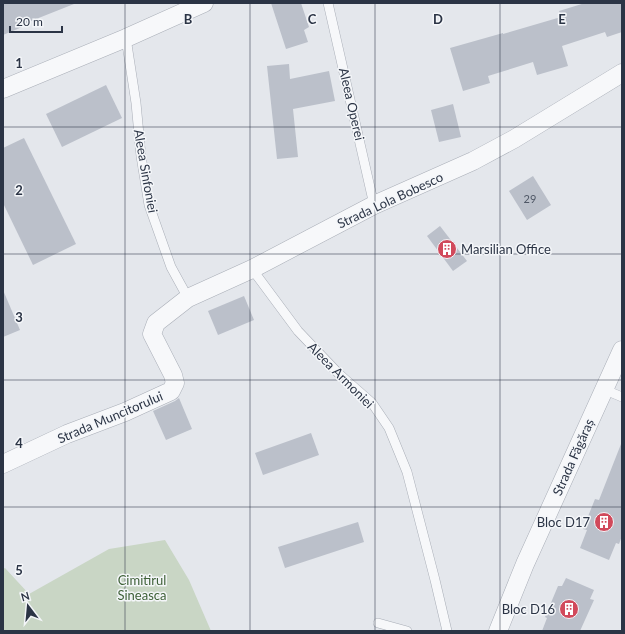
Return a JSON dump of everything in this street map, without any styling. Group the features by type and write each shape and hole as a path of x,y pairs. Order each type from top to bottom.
{"street":[{"path":"3,89 126,38 204,3"},
{"name":"Strada Lola Bobesco","path":"156,323 188,298 252,269 374,205 480,157 514,139 622,73"},
{"name":"Strada Muncitorului","path":"3,464 67,434 125,412 171,391 175,383 173,375 152,334 156,323"},
{"name":"Strada Făgăraș","path":"498,631 525,564 603,389 622,350"}],"lane":[{"name":"Aleea Operei","path":"328,3 374,205"},
{"name":"Aleea Sinfoniei","path":"126,38 136,104 141,156 149,205 171,267 188,298"},
{"name":"Aleea Armoniei","path":"252,269 298,331 339,374 372,403 389,428 407,472 436,580 447,631"},
{"path":"603,389 622,397"},
{"path":"378,623 407,631"}],"green space":[{"name":"Cimitirul Sineasca","path":"165,540 189,580 211,631 3,631 3,569 5,568 29,594 109,549"}],"building":[{"path":"3,3 74,4 26,23 27,25 3,35"},
{"path":"271,3 301,3 309,27 304,30 308,42 286,49"},
{"path":"585,3 622,3 622,32 607,37 605,32 562,46 568,66 537,75 533,62 488,76 490,83 463,91 450,48 561,17 559,11"},
{"path":"289,64 290,79 329,71 335,101 293,109 298,157 277,159 267,66"},
{"path":"106,85 122,118 62,147 46,114"},
{"path":"453,104 461,137 439,142 431,110"},
{"path":"24,138 76,244 33,265 3,203 3,148"},
{"path":"533,176 551,205 527,220 509,191"},
{"name":"Marsilian Office","path":"440,226 467,261 453,271 427,236"},
{"path":"3,290 20,330 3,337"},
{"path":"244,296 254,320 218,335 208,311"},
{"path":"179,398 192,429 166,440 153,411"},
{"path":"311,433 319,455 263,475 255,453"},
{"name":"Bloc D17","path":"621,444 622,536 619,544 616,543 609,560 580,548 587,530 583,529 595,499 599,500"},
{"path":"358,522 364,542 285,568 278,547"},
{"name":"Bloc D16","path":"566,578 594,590 590,599 594,600 580,631 542,631 547,618 545,617 558,586 562,586"}],"place":[{"name":"Marsilian Office","path":"447,249"},
{"name":"Bloc D17","path":"604,522"},
{"name":"Bloc D16","path":"569,609"}]}
